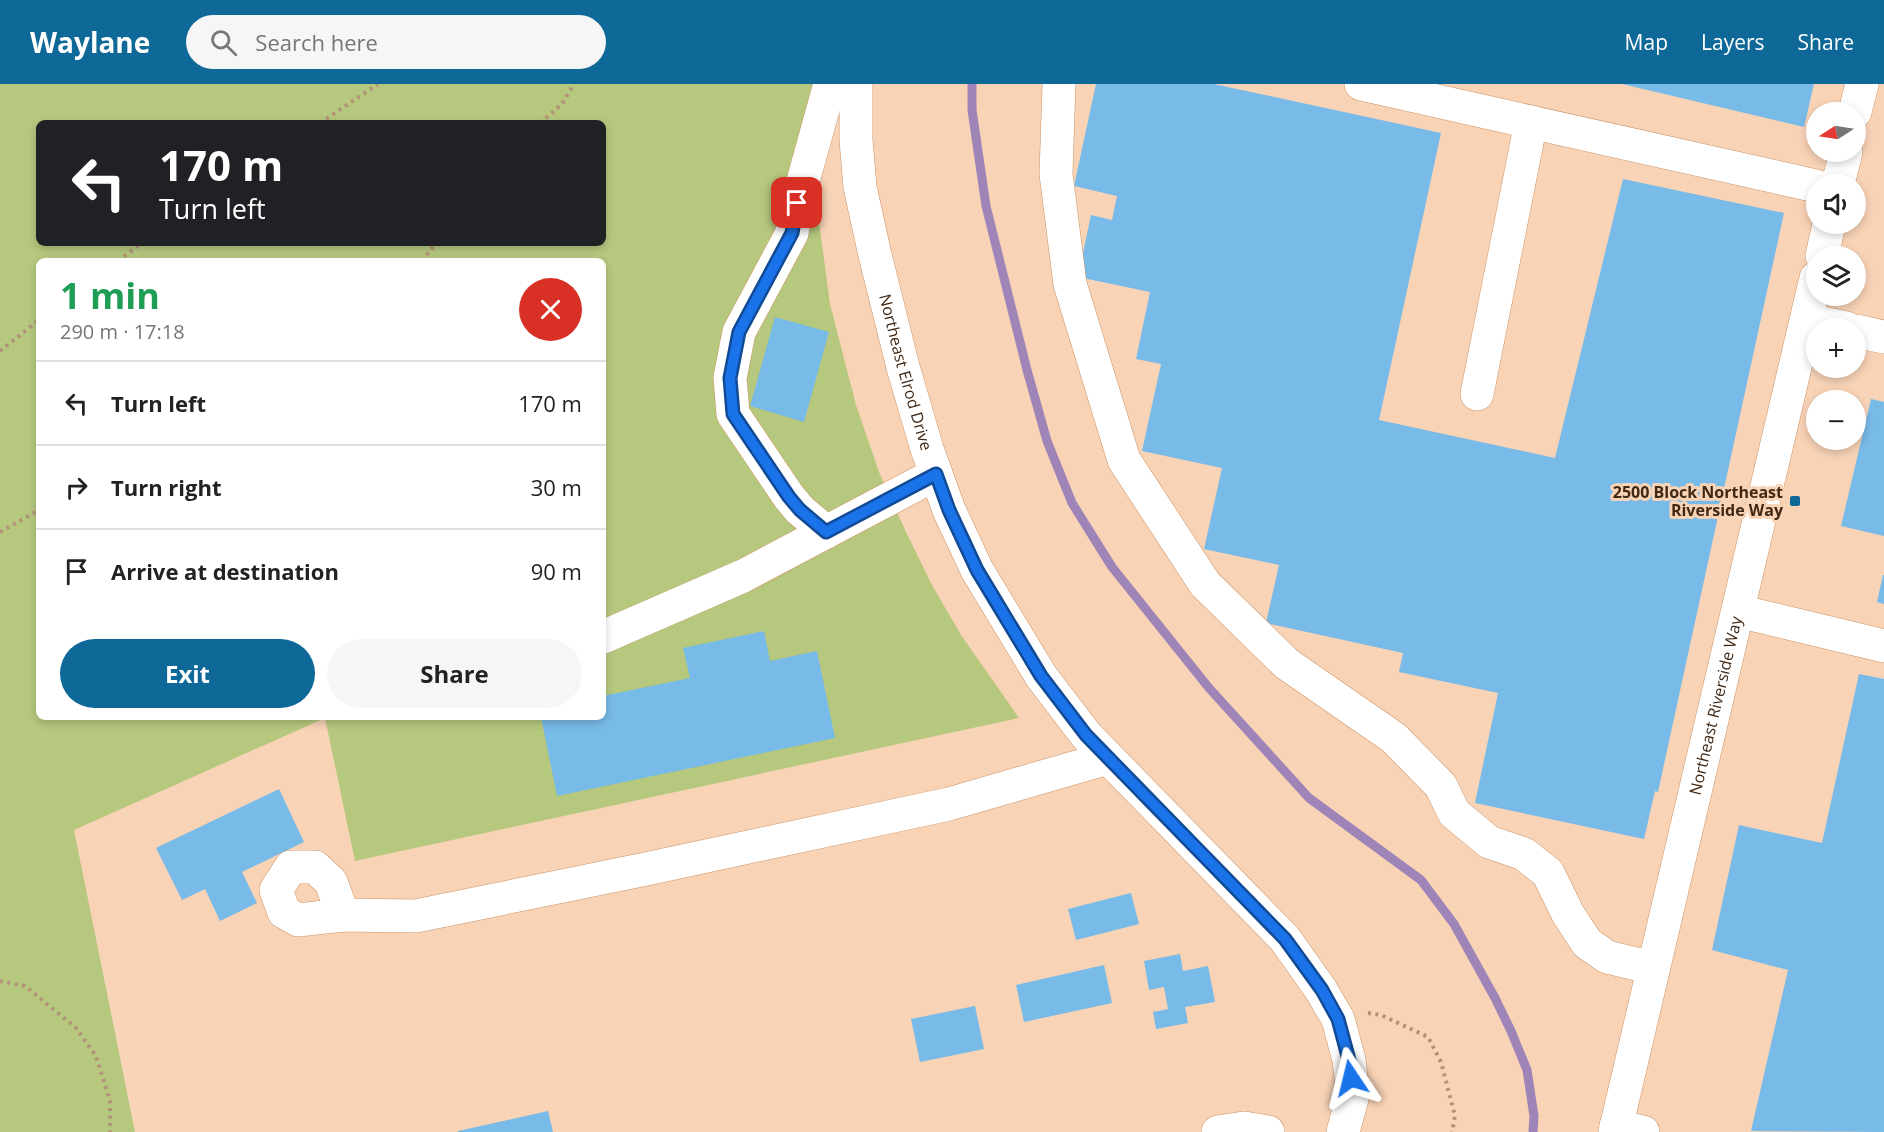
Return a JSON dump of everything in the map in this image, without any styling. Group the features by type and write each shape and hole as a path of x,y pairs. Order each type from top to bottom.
{"street":[{"path":"826,532 800,510 789,497 733,414 730,378 739,332 792,233 797,203 830,84"},
{"name":"Northeast Elrod Drive","path":"856,84 856,140 860,187 903,368 949,510 977,570 1010,627 1041,676 1086,735 1285,939 1322,990 1338,1019 1349,1060 1353,1095 1344,1132"},
{"path":"1059,84 1056,174 1070,284 1124,460 1205,584 1287,664 1394,738 1441,786 1454,813 1488,842 1524,854 1548,873 1568,914 1587,943 1607,957 1653,968"},
{"path":"1361,84 1806,184"},
{"path":"1858,102 1862,84"},
{"path":"1477,394 1531,122"},
{"name":"Northeast Riverside Way","path":"1625,1130 1653,968 1806,324"},
{"path":"1866,333 1884,337"},
{"path":"606,636 743,576 936,474"},
{"path":"1738,610 1884,645"},
{"path":"343,915 416,916 634,872 949,804 1108,758"},
{"path":"1218,1132 1244,1128 1268,1132"}],"path":[{"path":"324,120 378,84"},
{"path":"543,120 562,104 574,84"},
{"path":"122,258 138,246"},
{"path":"424,258 434,246"},
{"path":"0,351 36,322"},
{"path":"0,532 36,512"},
{"path":"0,981 25,986 75,1028 96,1056 110,1101 110,1132"},
{"path":"1338,1019 1362,1013 1381,1015 1428,1037 1441,1062 1455,1116 1452,1132"}],"green space":[{"path":"0,84 819,84 813,128 816,199 830,304 856,405 879,472 932,585 961,635 1019,718 355,861 325,720 606,720 606,258 36,258 36,720 321,720 74,830 135,1132 0,1132"}],"building":[{"path":"1096,84 1214,84 1441,133 1379,420 1555,458 1623,179 1784,213 1658,792 1655,791 1644,839 1475,803 1498,693 1399,672 1403,653 1266,623 1279,565 1204,549 1222,468 1142,451 1161,364 1136,359 1150,292 1078,277 1091,215 1112,220 1117,196 1074,186"},
{"path":"1622,84 1814,84 1810,102 1806,102 1804,127"},
{"path":"775,317 829,332 804,422 750,406"},
{"path":"1871,399 1884,402 1884,536 1841,526 1859,450 1866,450 1866,420"},
{"path":"1884,575 1884,604 1877,602"},
{"path":"764,631 770,661 817,651 835,738 557,796 542,720 606,720 606,695 690,678 683,648"},
{"path":"1859,674 1884,679 1884,1132 1751,1131 1788,970 1712,950 1739,825 1822,843"},
{"path":"279,789 304,842 242,872 257,903 220,921 205,889 182,900 156,848"},
{"path":"1131,893 1139,924 1076,940 1068,909"},
{"path":"1180,954 1183,971 1208,966 1215,1002 1185,1007 1188,1023 1156,1029 1153,1012 1168,1009 1164,987 1149,990 1144,961"},
{"path":"1104,965 1112,1003 1024,1022 1016,985"},
{"path":"975,1006 984,1049 920,1062 911,1019"},
{"path":"548,1111 553,1132 458,1132 458,1131"}],"waterway":[{"path":"972,84 972,110 986,206 1047,441 1072,503 1112,567 1209,688 1309,798 1421,880 1454,924 1495,998 1527,1070 1534,1116 1533,1132"}],"place":[{"name":"2500 Block Northeast Riverside Way","path":"1795,501"}],"route":[{"path":"797,203 792,233 739,332 730,378 733,414 789,497 800,510 826,532 936,474 949,510 977,570 1041,676 1086,735 1285,939 1322,990 1338,1019 1349,1060 1351,1078"}]}
